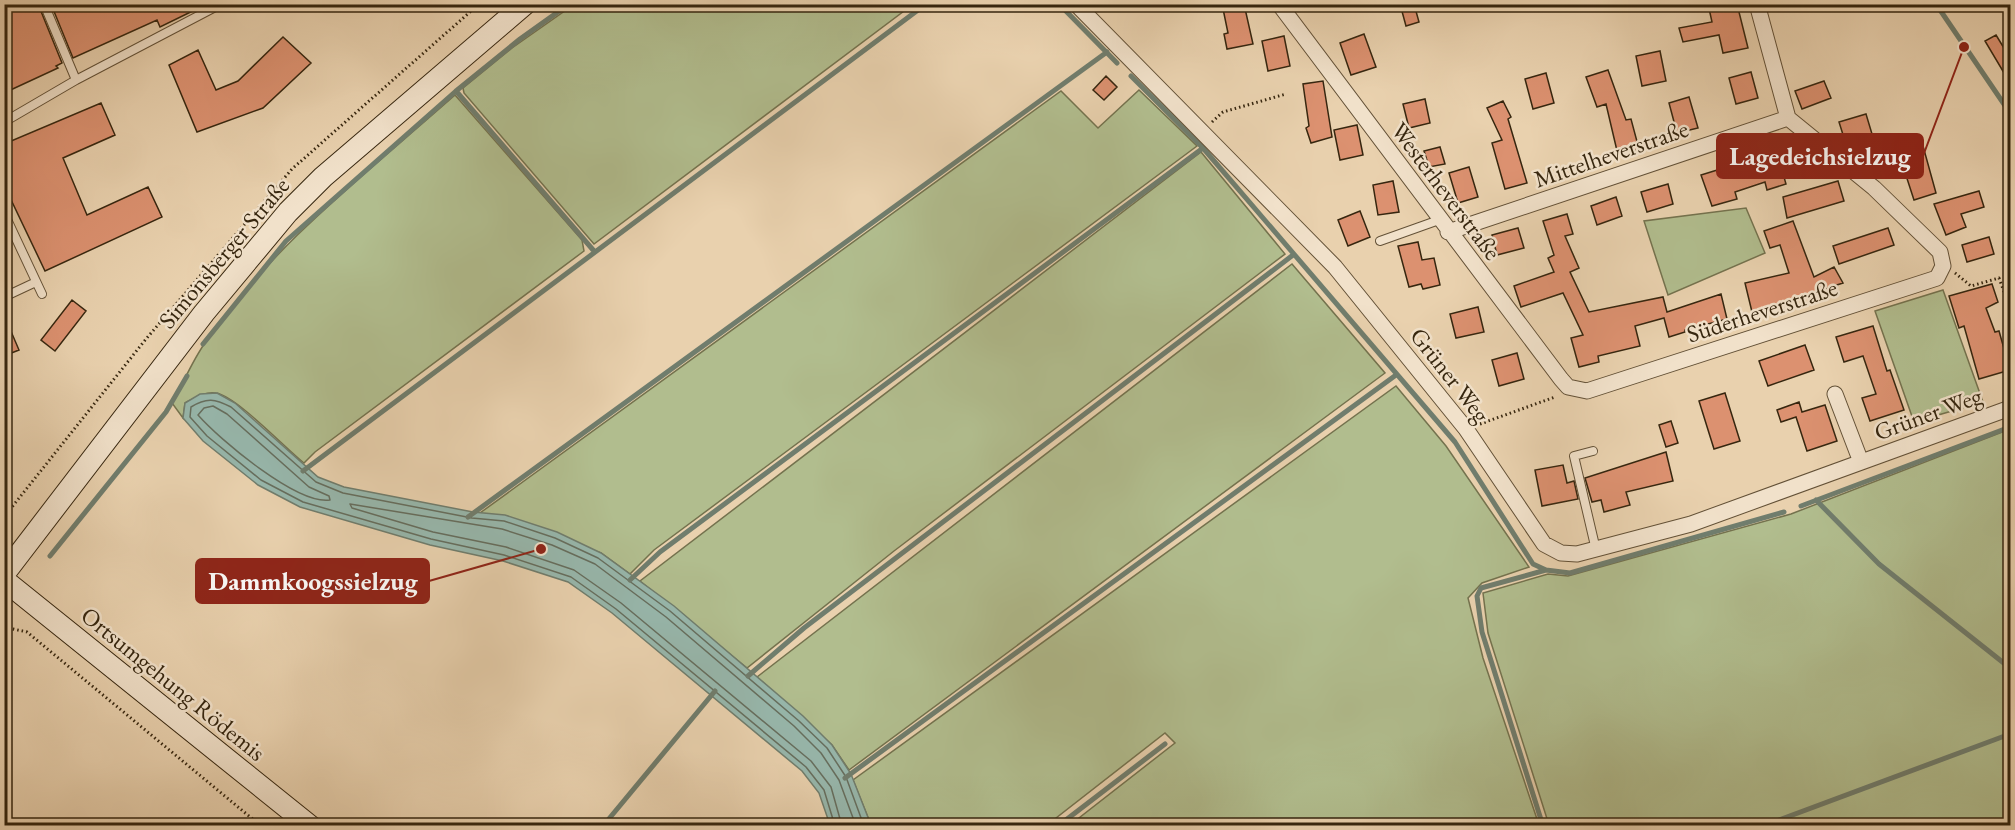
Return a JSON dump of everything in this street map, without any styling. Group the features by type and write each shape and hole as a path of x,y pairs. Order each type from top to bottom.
{"main road":[{"name":"Simonsberger Straße","path":"4,574 204,312 288,212 323,177 525,4"},
{"name":"Ortsumgehung Rödemis","path":"4,580 310,825"}],"street":[{"name":"Grüner Weg","path":"1076,4 1335,267 1466,429 1544,544 1562,553 1596,550 1691,524 2010,408"},
{"name":"Westerheverstraße","path":"1279,4 1444,226 1568,387"},
{"path":"1757,4 1788,118 1874,188 1940,252 1943,266"},
{"name":"Mittelheverstraße","path":"1444,226 1788,118"},
{"name":"Süderheverstraße","path":"1568,387 1587,391 1937,278 1943,266"},
{"name":"Grüner Weg","path":"1835,394 1861,462"}],"lane":[{"path":"44,4 76,80"},
{"path":"4,122 76,80 221,4"},
{"path":"4,213 42,294"},
{"path":"1380,241 1444,226"},
{"path":"4,297 36,282"},
{"path":"1593,452 1574,456 1596,550"}],"path":[{"path":"1201,131 1223,112 1286,94"},
{"path":"1943,266 1971,286 1999,278 2010,308"},
{"path":"1466,429 1560,395 1568,387"},
{"path":"4,627 27,632 261,825"}],"green space":[{"path":"573,5 912,5 594,244 464,93 463,88 512,48"},
{"path":"1139,90 1197,146 654,550 630,574 601,553 480,513 1061,91 1098,128"},
{"path":"455,95 582,240 584,251 315,452 304,463 248,413 225,396 212,393 196,397 185,403 183,418 172,403 200,350 231,307 290,242 322,211"},
{"path":"1201,152 1285,254 894,551 747,668 640,581"},
{"path":"1746,208 1765,253 1668,295 1644,221"},
{"path":"1292,264 1385,373 849,770 832,745 757,677"},
{"path":"1943,290 1983,402 1914,422 1875,311"},
{"path":"1396,386 1446,446 1529,567 1482,583 1468,598 1483,658 1539,825 1070,825 1175,743 1165,733 1047,825 871,825 853,780"},
{"path":"2010,429 2010,825 1549,825 1488,633 1483,593 1548,574 1568,576 1791,514"}],"water":[{"path":"217,393 235,403 318,477 344,487 473,512 505,515 557,532 601,553 674,606 803,716 832,745 851,774 871,825 830,825 819,793 802,771 612,613 568,582 503,561 430,545 300,507 258,485 203,441 183,418 185,403 200,394"}],"building":[{"path":"4,4 38,4 62,63 56,66 58,68 4,93"},
{"path":"51,4 207,4 160,27 157,20 73,58"},
{"path":"1222,4 1244,4 1253,44 1227,49 1224,34 1228,33"},
{"path":"1400,4 1414,4 1419,22 1406,26"},
{"path":"1708,4 1737,4 1748,48 1723,53 1719,35 1683,42 1679,28 1712,22"},
{"path":"1364,34 1376,67 1351,75 1340,43"},
{"path":"1996,35 2010,58 2010,83 1985,41"},
{"path":"1284,36 1290,66 1268,71 1262,41"},
{"path":"283,37 311,63 263,108 197,132 169,65 198,50 216,90 238,81"},
{"path":"1660,51 1666,81 1642,86 1636,56"},
{"path":"1608,70 1626,120 1631,119 1639,149 1618,155 1606,104 1597,107 1586,77"},
{"path":"1751,72 1758,98 1736,104 1729,78"},
{"path":"1546,73 1554,103 1533,109 1525,79"},
{"path":"1106,76 1117,87 1104,100 1093,90"},
{"path":"1323,81 1332,137 1311,143 1306,128 1309,126 1303,84"},
{"path":"1824,81 1831,98 1802,109 1795,91"},
{"path":"1689,97 1698,128 1677,133 1669,103"},
{"path":"1425,99 1430,123 1409,128 1403,104"},
{"path":"1503,101 1511,117 1508,119 1527,183 1505,189 1492,143 1502,140 1487,108"},
{"path":"101,103 115,135 63,158 87,215 148,187 162,217 45,271 4,185 4,144"},
{"path":"1866,114 1872,134 1845,141 1839,122"},
{"path":"1357,125 1363,155 1340,160 1334,130"},
{"path":"1898,144 1901,153 1923,146 1936,193 1914,200 1901,160 1879,167 1874,152"},
{"path":"1440,147 1445,164 1429,167 1424,151"},
{"path":"1778,156 1786,184 1767,190 1765,182 1735,192 1737,199 1712,206 1701,175 1727,167 1728,172"},
{"path":"1469,167 1478,197 1458,203 1449,173"},
{"path":"1393,181 1399,212 1378,215 1373,185"},
{"path":"1838,181 1844,201 1787,218 1783,197"},
{"path":"1668,184 1673,204 1647,212 1641,192"},
{"path":"1979,191 1984,207 1961,214 1966,227 1946,235 1934,204"},
{"path":"1616,197 1622,216 1597,225 1591,206"},
{"path":"1360,211 1370,237 1348,246 1338,220"},
{"path":"1567,214 1573,234 1565,236 1579,268 1570,272 1589,312 1663,297 1667,312 1721,294 1727,319 1685,330 1685,332 1669,337 1664,318 1635,326 1640,346 1598,356 1599,362 1579,367 1571,338 1583,335 1563,293 1521,307 1514,286 1554,272 1548,258 1554,255 1543,221"},
{"path":"1793,221 1814,277 1834,267 1843,283 1752,312 1745,283 1789,273 1780,245 1770,248 1764,231"},
{"path":"1518,228 1524,248 1497,255 1492,235"},
{"path":"1888,228 1894,245 1839,264 1833,246"},
{"path":"1989,237 1994,254 1967,262 1962,245"},
{"path":"1418,242 1422,260 1434,258 1440,285 1423,289 1421,284 1409,287 1398,246"},
{"path":"1992,284 1998,302 1986,308 1995,332 1999,331 2010,370 1979,379 1964,326 1959,328 1949,296"},
{"path":"72,300 86,311 55,351 41,340"},
{"path":"1478,307 1484,332 1456,338 1450,314"},
{"path":"4,315 19,350 4,356"},
{"path":"1873,326 1887,371 1890,370 1904,410 1870,421 1862,398 1876,394 1863,356 1844,362 1836,337"},
{"path":"1805,345 1814,370 1768,386 1759,361"},
{"path":"1517,353 1524,379 1499,386 1492,360"},
{"path":"1725,393 1740,441 1714,449 1699,401"},
{"path":"1799,402 1802,412 1825,405 1837,441 1807,451 1796,417 1781,422 1777,410"},
{"path":"1671,421 1678,443 1666,447 1659,425"},
{"path":"1666,452 1673,481 1626,492 1630,505 1604,512 1601,500 1592,502 1585,478"},
{"path":"1563,465 1567,483 1574,481 1578,499 1542,506 1535,470"}],"waterway":[{"path":"203,344 286,241 456,91 520,39 569,4"},
{"path":"303,471 926,4"},
{"path":"1059,4 1117,63"},
{"path":"1936,4 2010,113"},
{"path":"468,517 1107,52"},
{"path":"1131,76 1203,148 1455,442 1533,564 1546,570 1570,573 1784,512"},
{"path":"456,91 594,251"},
{"path":"630,580 660,552 1203,148"},
{"path":"748,676 804,628 1293,255"},
{"path":"845,778 1396,375"},
{"path":"50,556 166,412 187,376"},
{"path":"1801,506 2010,427"},
{"path":"1816,500 1879,564 2010,668"},
{"path":"1543,826 1482,632 1477,596 1481,588 1546,570"},
{"path":"603,826 715,691"},
{"path":"1763,826 2010,734"},
{"path":"1058,826 1165,744"}],"place":[{"name":"Lagedeichsielzug","path":"1964,47"},
{"name":"Dammkoogssielzug","path":"541,549"}]}
